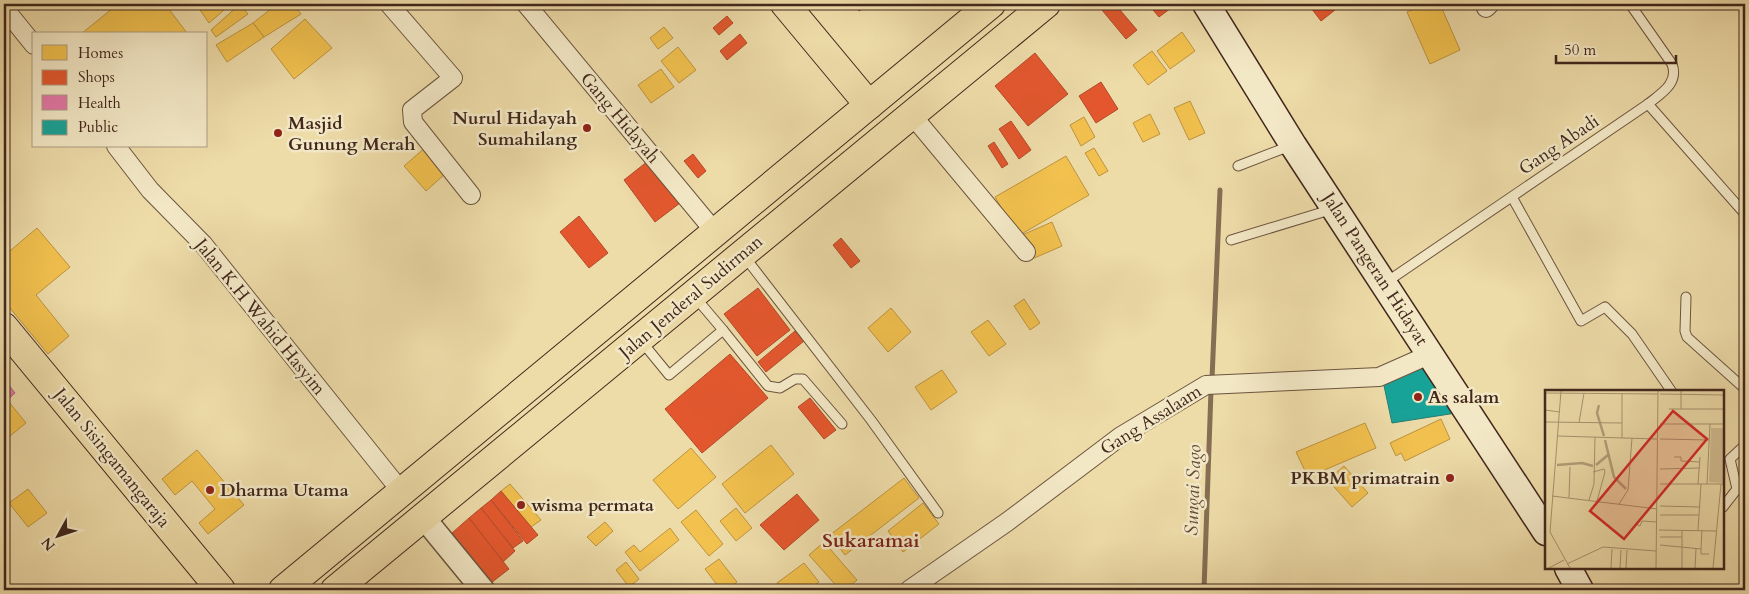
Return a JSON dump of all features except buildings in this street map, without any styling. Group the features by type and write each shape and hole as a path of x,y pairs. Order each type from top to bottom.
{"main road":[{"path":"785,4 869,105"},
{"name":"Jalan Jenderal Sudirman","path":"335,590 1046,4"},
{"name":"Jalan Pangeran Hidayat","path":"1206,4 1293,145 1545,530"},
{"name":"Jalan Jenderal Sudirman","path":"283,590 869,105 980,10"},
{"name":"Jalan Sisingamangaraja","path":"4,326 221,590"}],"street":[{"path":"389,4 453,78 412,110 413,122 471,195"},
{"name":"Gang Hidayah","path":"526,4 715,232"},
{"path":"4,8 32,43"},
{"path":"911,114 1026,252"},
{"name":"Jalan K.H Wahid Hasyim","path":"118,148 150,190 203,244 401,491"},
{"name":"Gang Assalaam","path":"909,590 1007,522 1121,436 1206,385 1379,377 1431,354"},
{"path":"424,518 483,590"}],"lane":[{"name":"Gang Abadi","path":"1385,283 1648,104 1669,86 1675,72 1672,64 1630,4"},
{"path":"1648,104 1745,214"},
{"path":"1238,166 1293,145"},
{"path":"1512,197 1581,321 1605,307 1632,334 1671,390"},
{"path":"1231,240 1335,208"},
{"path":"743,254 871,420 938,513"},
{"path":"694,294 768,386 780,388 796,379 803,379 842,424"},
{"path":"1686,296 1685,331 1687,337 1745,389"},
{"path":"640,340 669,375 723,330"},
{"path":"1724,506 1737,488 1726,456 1745,445"}],"waterway":[{"name":"Sungai Sago","path":"1212,379 1220,190"},
{"name":"Sungai Sago","path":"1204,590 1211,390"}],"place":[{"name":"Nurul Hidayah Sumahilang","path":"587,128"},
{"name":"Masjid Gunung Merah","path":"278,133"},
{"name":"As salam","path":"1418,397"},
{"name":"PKBM primatrain","path":"1450,478"},
{"name":"Dharma Utama","path":"210,490"},
{"name":"wisma permata","path":"521,505"}],"district":[{"name":"Sukaramai","path":"871,540"}]}
